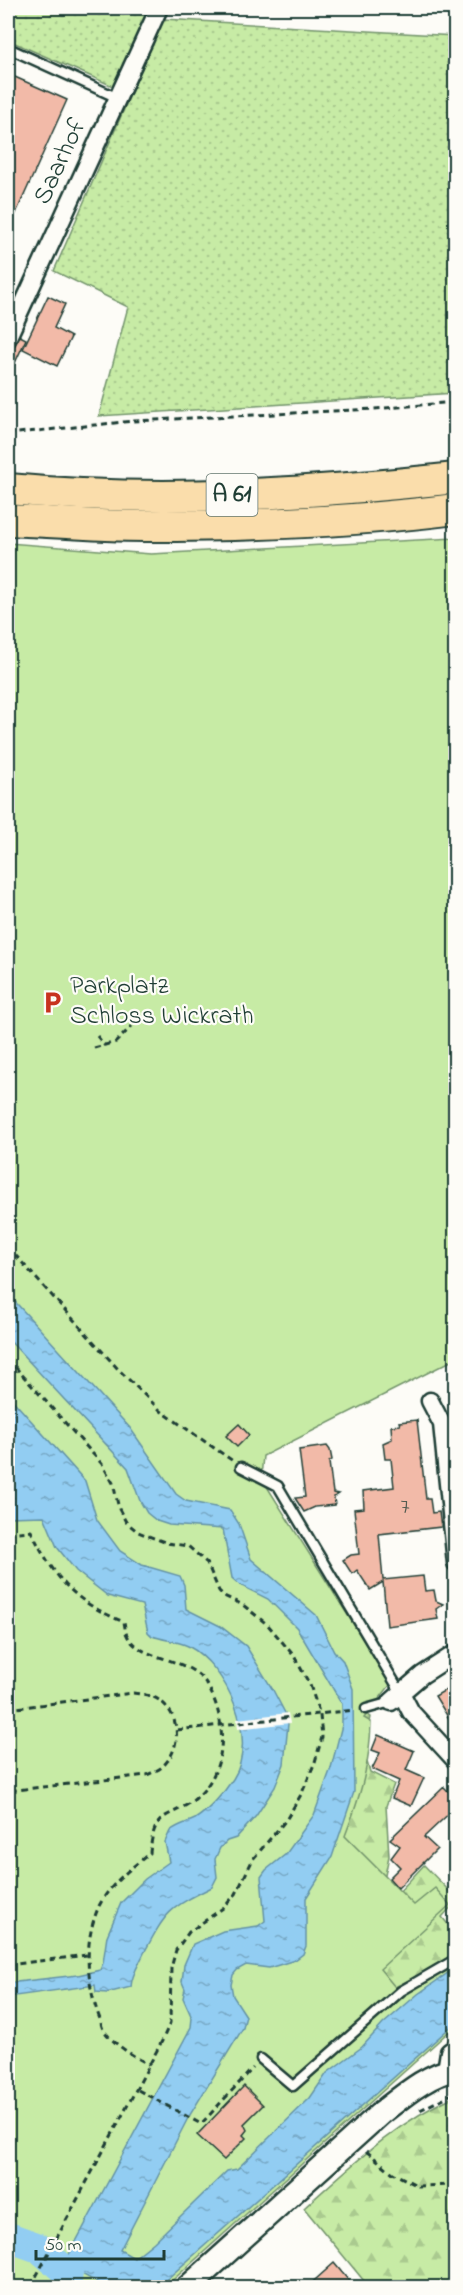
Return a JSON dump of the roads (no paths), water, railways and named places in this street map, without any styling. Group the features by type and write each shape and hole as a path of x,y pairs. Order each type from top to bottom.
{"highway":[{"name":"A 61","path":"8,489 54,493 227,496 369,487 456,478"},
{"name":"A 61","path":"8,520 144,526 296,522 411,515 456,509"}],"main road":[{"path":"186,2288 381,2113 411,2090 451,2070"}],"street":[{"name":"Saarhof","path":"8,337 159,8"},
{"path":"430,1401 442,1424 456,1563"},
{"path":"456,1653 422,1675 396,1697 456,1761"},
{"path":"451,2070 449,2052 456,2047"}],"lane":[{"path":"8,48 118,98"},
{"path":"242,1467 278,1486 396,1697 366,1709"},
{"path":"261,2059 292,2086 401,1991 456,1959"}],"water":[{"path":"8,1294 130,1428 176,1494 186,1501 230,1510 239,1524 251,1559 316,1615 334,1651 343,1661 353,1689 354,1792 332,1857 306,1898 306,1946 303,1954 295,1960 269,1968 246,1965 233,1975 231,1985 233,1996 246,2016 243,2028 188,2118 120,2250 134,2258 154,2242 227,2171 237,2169 310,2098 327,2073 362,2047 383,2024 418,1994 455,1968 455,2023 158,2287 105,2287 64,2264 191,2027 192,2018 183,1998 185,1989 182,1982 184,1965 193,1944 223,1931 258,1926 265,1921 261,1877 286,1854 314,1815 331,1768 342,1725 342,1704 297,1628 268,1599 240,1585 232,1578 223,1529 169,1525 157,1521 147,1513 128,1468 8,1339"},
{"path":"8,1395 85,1481 97,1520 120,1551 142,1565 180,1576 184,1585 186,1609 220,1626 246,1646 273,1690 288,1724 284,1764 275,1787 256,1816 236,1838 227,1841 220,1848 215,1859 217,1877 212,1887 177,1906 164,1919 138,1966 131,1987 107,1993 96,1992 95,1985 8,1997 8,1983 78,1975 100,1970 107,1936 121,1903 145,1879 169,1862 165,1842 170,1831 206,1811 233,1779 240,1763 242,1744 240,1725 235,1705 226,1686 202,1656 184,1644 152,1636 148,1632 142,1605 108,1596 76,1571 57,1547 44,1516 8,1517"}],"waterway":[{"path":"8,2237 39,2248 68,2273 66,2288"}],"place":[{"name":"Parkplatz Schloss Wickrath","path":"52,1002"}]}
